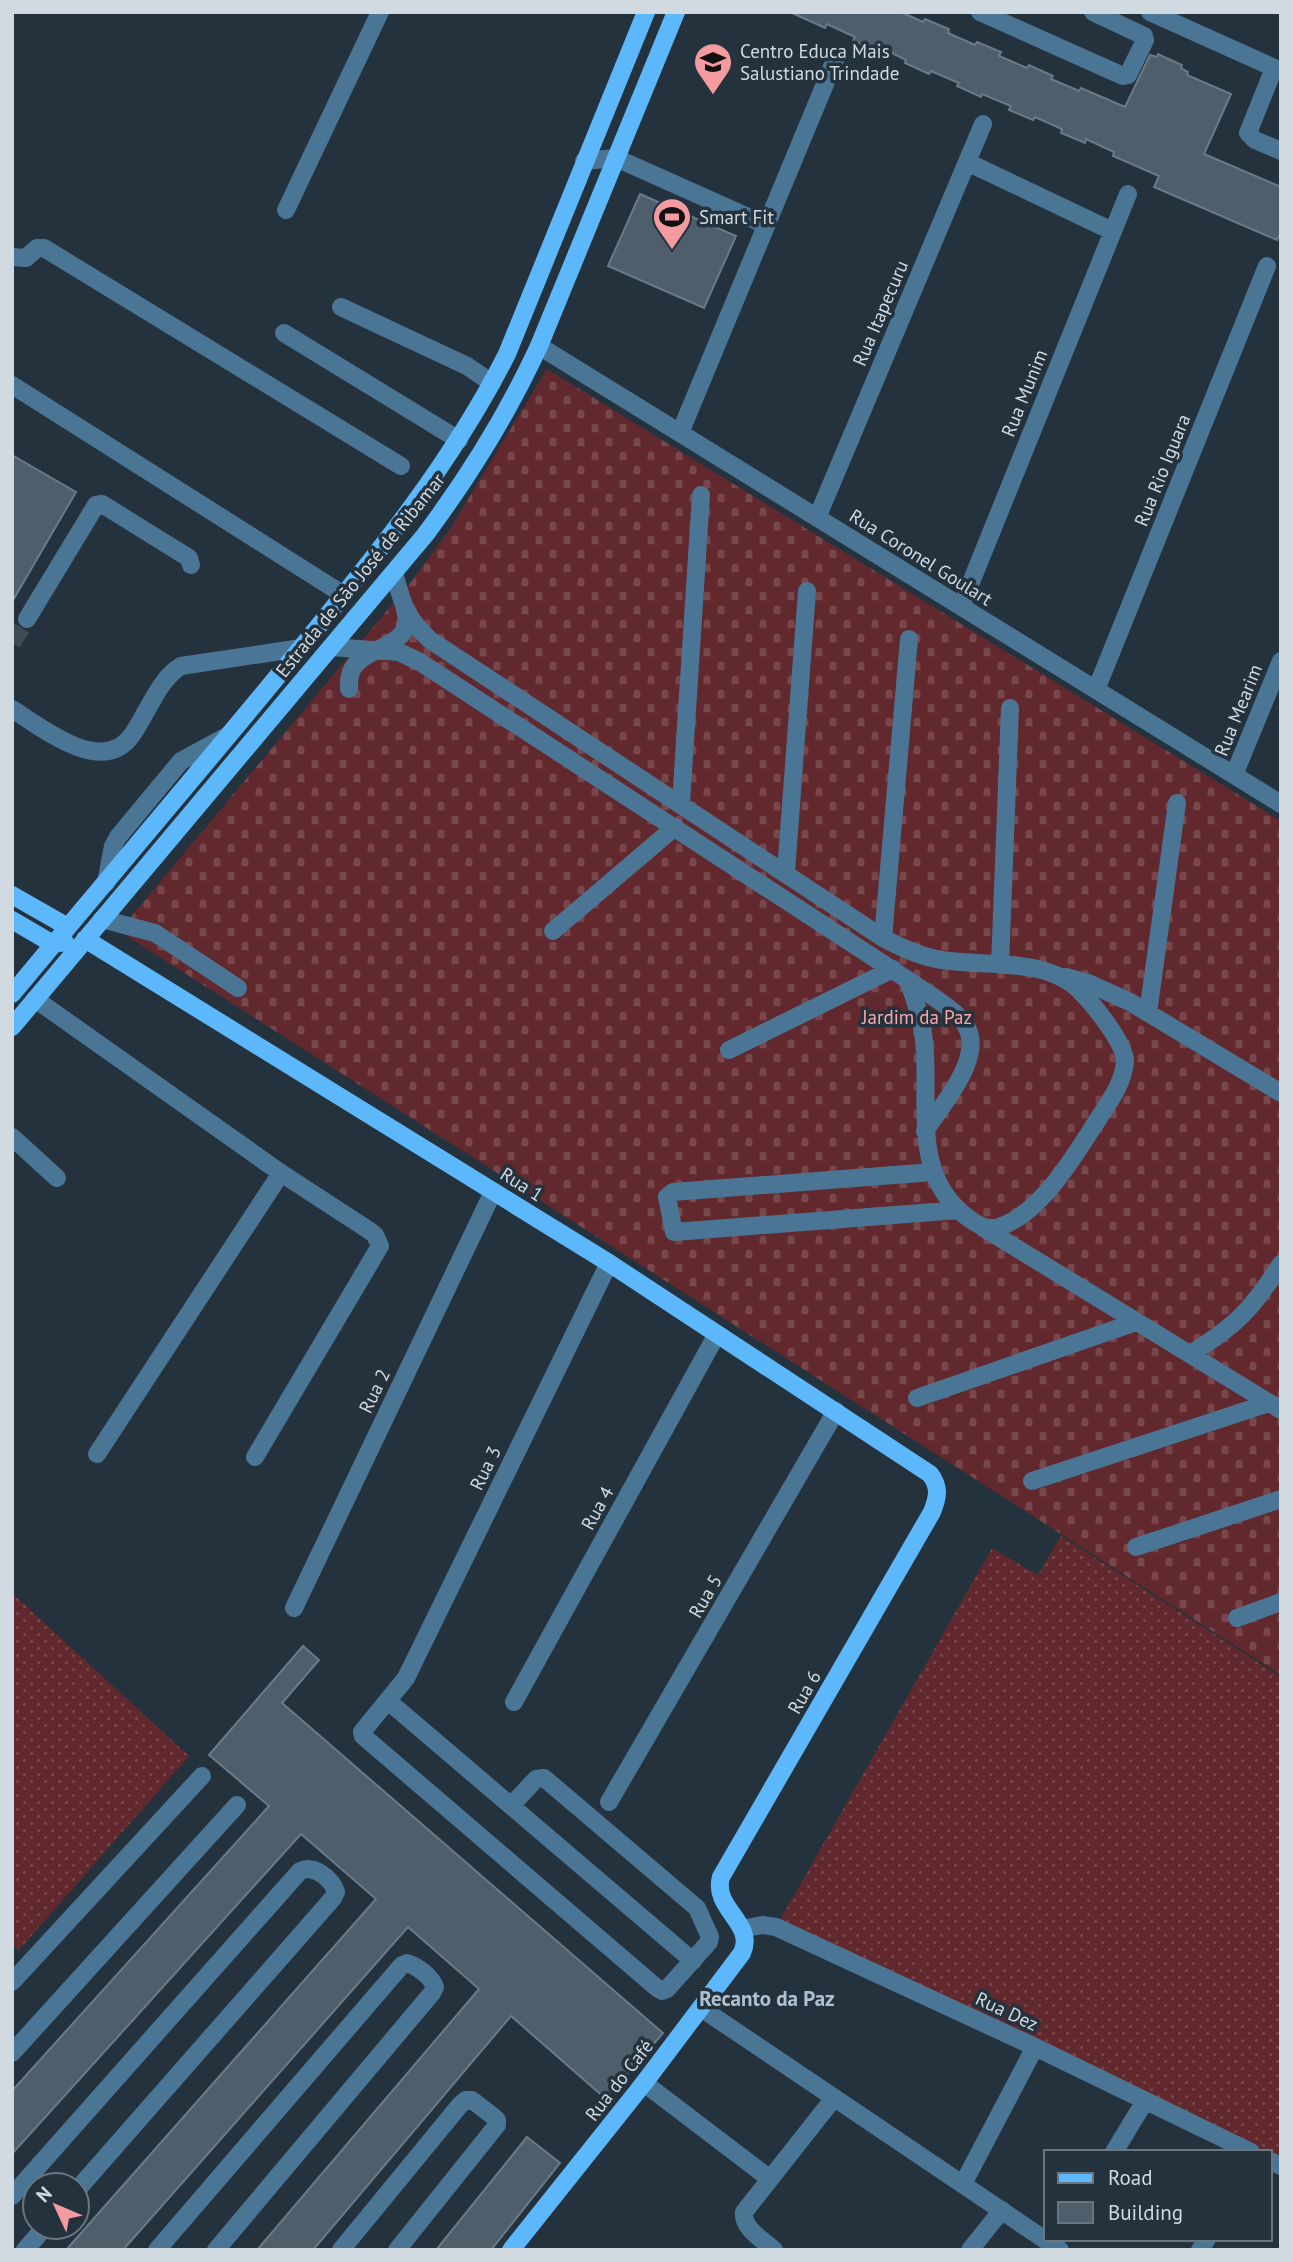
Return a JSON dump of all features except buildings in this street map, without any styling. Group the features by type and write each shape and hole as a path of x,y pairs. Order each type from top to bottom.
{"main road":[{"name":"Estrada de São José de Ribamar","path":"12,994 344,595 412,510 459,440 507,354 646,12"},
{"name":"Estrada de São José de Ribamar","path":"12,1027 394,573 446,507 479,458 525,377 539,346 676,12"},
{"path":"12,895 68,927"},
{"path":"12,920 53,944 85,939"},
{"name":"Rua 1","path":"85,939 609,1263 930,1474"},
{"name":"Rua 6","path":"742,1928 720,1897 721,1877 932,1512 938,1488 930,1474"},
{"name":"Rua do Café","path":"511,2250 644,2083 742,1953 745,1941 742,1928"}],"street":[{"path":"286,210 380,12"},
{"path":"980,12 1123,76 1128,75 1145,40 1144,36 1093,12"},
{"path":"1150,12 1277,70 1248,133 1255,140 1281,151"},
{"path":"680,433 835,60"},
{"name":"Rua Itapecuru","path":"817,518 983,124"},
{"path":"584,161 616,158 766,225"},
{"path":"967,162 1112,231"},
{"name":"Rua Munim","path":"961,607 1128,194"},
{"path":"12,257 26,258 37,248 44,248 401,466"},
{"name":"Rua Rio Iguara","path":"1096,690 1267,266"},
{"path":"341,307 467,366 492,383"},
{"path":"284,333 459,440"},
{"name":"Rua Coronel Goulart","path":"539,346 1281,804"},
{"path":"12,384 344,595"},
{"path":"681,803 701,495"},
{"path":"27,619 96,505 102,504 189,558 191,565"},
{"path":"349,689 349,676 356,663 398,639 404,631 407,618 394,573"},
{"path":"786,872 807,591"},
{"path":"405,611 430,640 883,938 925,956 1053,974 1107,991 1281,1093"},
{"path":"883,938 909,639"},
{"path":"331,647 399,652 420,662 900,974 959,1017 969,1033 972,1046 965,1069 925,1131"},
{"path":"12,709 75,747 96,752 110,751 129,738 165,679 181,666 301,648"},
{"name":"Rua Mearim","path":"1234,775 1281,661"},
{"path":"1000,965 1010,708"},
{"path":"1148,1013 1177,803"},
{"path":"553,931 675,827"},
{"path":"102,919 155,933 238,988"},
{"path":"729,1050 900,974"},
{"path":"900,974 922,1025 925,1043 925,1131 933,1172 966,1216 1275,1406"},
{"path":"933,1172 673,1192 667,1197 674,1232 966,1216 984,1227 997,1228 1009,1223 1030,1208 1063,1173 1116,1091 1125,1060 1112,1032 1081,993 1053,974"},
{"path":"35,999 281,1173 375,1235 380,1246 255,1457"},
{"path":"12,1137 57,1178"},
{"path":"97,1454 281,1173"},
{"name":"Rua 2","path":"294,1608 493,1192"},
{"name":"Rua 3","path":"609,1263 412,1666 393,1696 362,1732 363,1736 662,1990 667,1989 693,1961"},
{"path":"1190,1354 1224,1334 1240,1319 1261,1296 1281,1264"},
{"path":"918,1398 1136,1322"},
{"name":"Rua 4","path":"514,1702 717,1334"},
{"path":"1032,1481 1275,1406"},
{"name":"Rua 5","path":"610,1802 836,1412"},
{"path":"1136,1548 1281,1499"},
{"path":"1237,1618 1281,1602"},
{"path":"393,1696 511,1806 693,1961 709,1942 701,1914 544,1778 536,1779 511,1806"},
{"path":"12,1982 202,1776"},
{"path":"12,2053 237,1805"},
{"path":"34,2171 300,1871 307,1867 314,1868 334,1886 336,1892 333,1898 91,2174"},
{"name":"Rua Dez","path":"742,1928 762,1924 776,1927 1035,2047 1247,2150"},
{"path":"157,2250 402,1965 411,1964 432,1980 435,1987 432,1993 216,2250"},
{"path":"701,2008 1044,2236"},
{"path":"963,2184 1035,2047"},
{"path":"644,2083 770,2179"},
{"path":"774,2250 747,2226 743,2219 744,2212 834,2098"},
{"path":"341,2250 460,2105 466,2100 472,2100 497,2120 497,2125 397,2250"},
{"path":"1115,2150 1145,2101"},
{"path":"970,2250 1002,2210"}],"green space":[{"name":"Jardim da Paz","path":"547,369 1281,821 1281,1675 119,931 411,582 450,529"},
{"path":"1061,1536 1281,1677 1281,2159 1272,2155 1272,2150 1261,2150 780,1920 992,1548 1038,1575"},
{"path":"12,1593 189,1756 19,1950 12,1944"}],"tunnel":[{"path":"12,643 27,619"}],"place":[{"name":"Centro Educa Mais Salustiano Trindade","path":"713,96"},
{"name":"Smart Fit","path":"672,251"}],"district":[{"name":"Recanto da Paz","path":"767,1998"}]}
